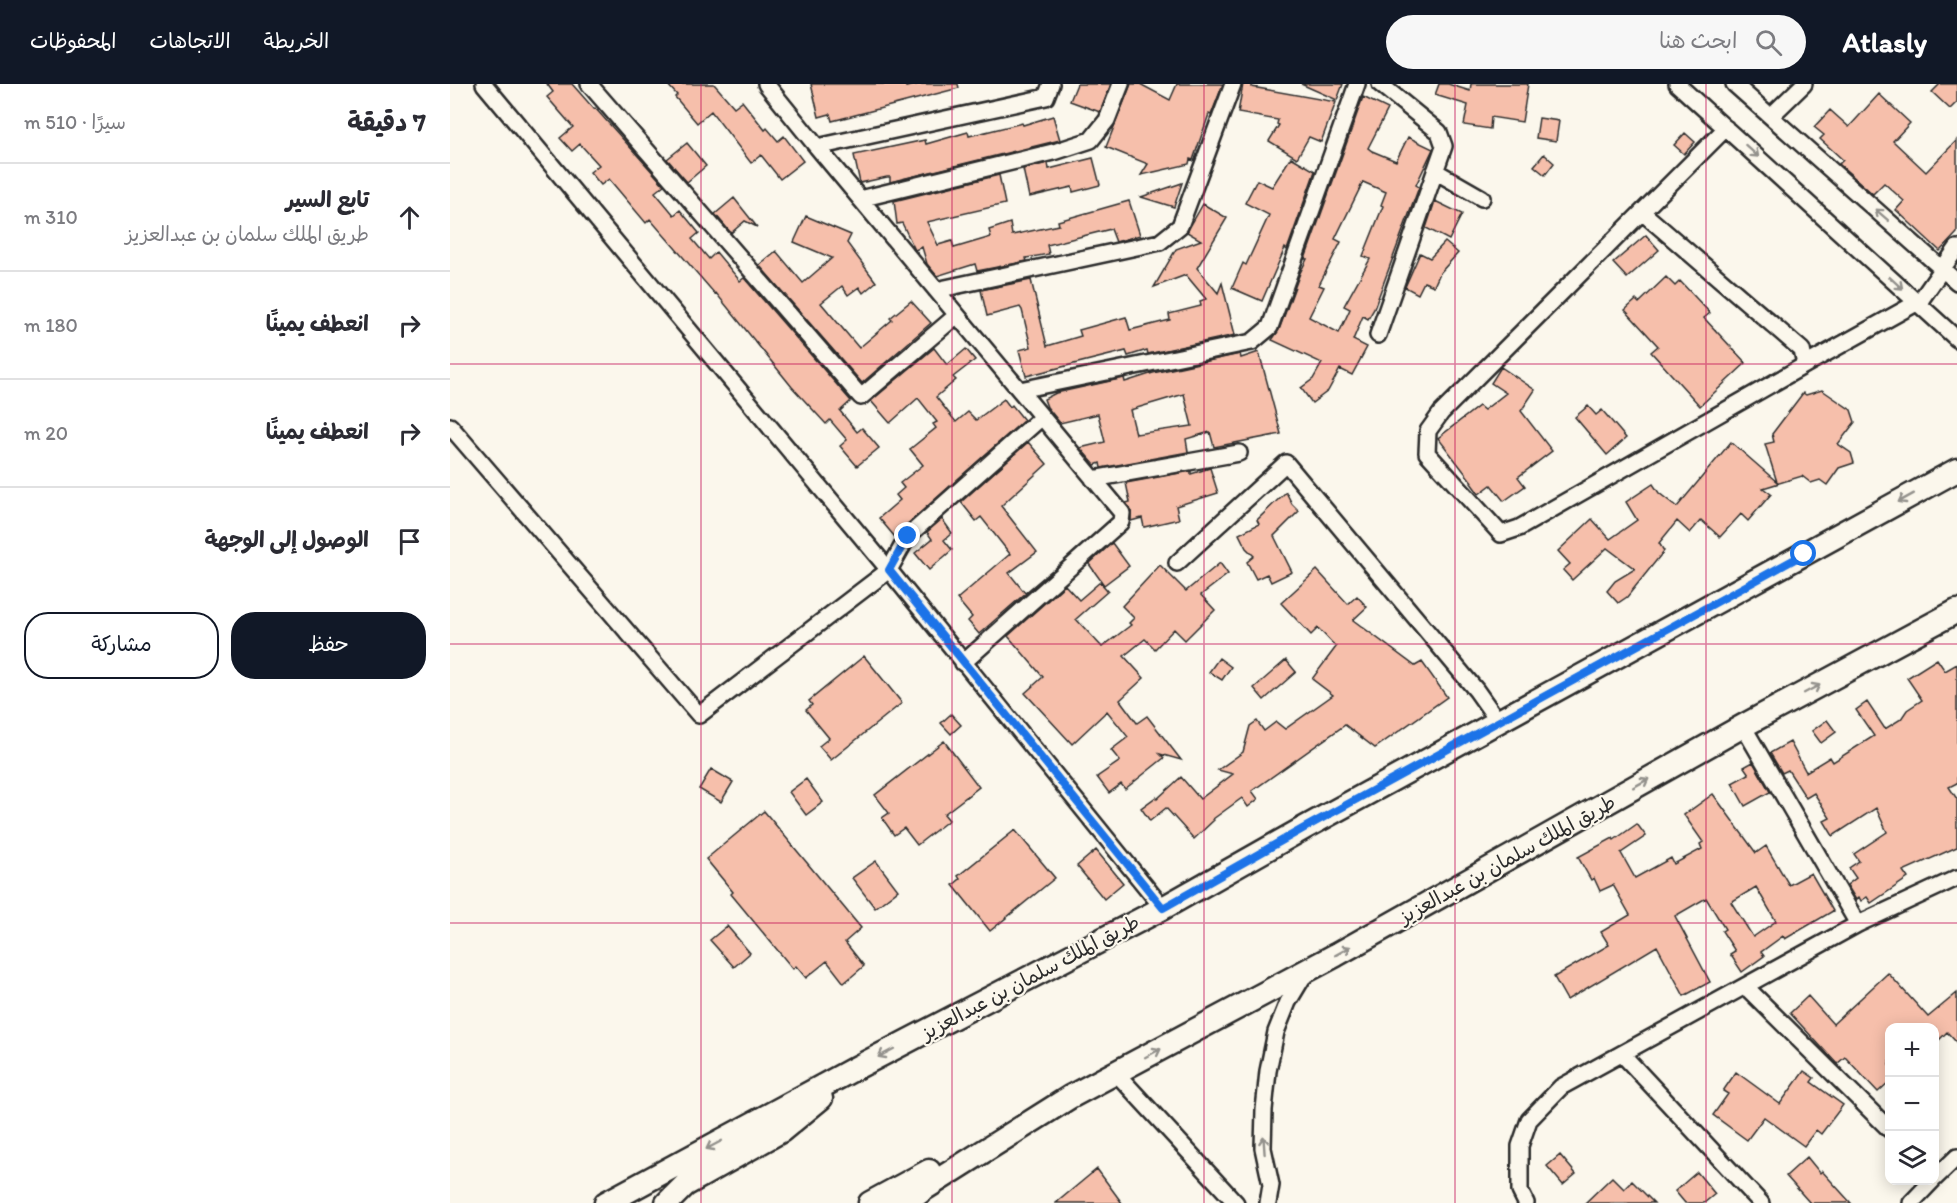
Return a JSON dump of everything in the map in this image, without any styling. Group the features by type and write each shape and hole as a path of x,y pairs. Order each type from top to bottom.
{"main road":[{"name":"طريق الملك سلمان بن عبدالعزيز","path":"606,1203 854,1069 1163,908 1498,721 1957,470"},
{"name":"طريق الملك سلمان بن عبدالعزيز","path":"906,1203 924,1189 1071,1097 1307,971 1743,726 1957,611"},
{"path":"667,1203 685,1185 781,1131 854,1069"},
{"path":"870,1203 1071,1097"}],"street":[{"path":"484,84 889,570 1163,908"},
{"path":"589,84 861,397 957,315"},
{"path":"766,84 1122,513 1121,522 963,663"},
{"path":"817,147 1046,97 1051,84"},
{"path":"860,199 1057,152 1091,140 1107,120 1120,84"},
{"path":"936,290 1160,242 1180,226 1233,84"},
{"path":"1020,390 1252,342 1270,327 1357,84"},
{"path":"1378,335 1444,146 1439,132 1380,84"},
{"path":"1677,84 1957,339"},
{"path":"1734,84 1957,282"},
{"path":"1771,116 1804,84"},
{"path":"1726,128 1441,412 1428,431 1427,453 1502,534 1519,528 1920,301 1957,248"},
{"path":"1435,171 1482,198"},
{"path":"1642,212 1802,350 1805,365"},
{"path":"450,426 699,715 889,570 908,536 1042,417"},
{"path":"1093,479 1239,453"},
{"path":"1177,562 1286,463 1476,690 1498,721"},
{"path":"1743,726 1858,924"},
{"path":"1526,1203 1520,1191 1520,1146 1528,1120 1561,1088 1858,924 1957,878"},
{"path":"1268,1203 1271,1185 1263,1148 1268,1071 1276,1032 1288,1002 1307,971"},
{"path":"1745,986 1885,1125"},
{"path":"1622,1054 1761,1203"},
{"path":"1116,1073 1236,1203"},
{"path":"1939,1174 1957,1157"},
{"path":"1911,1203 1928,1185"}],"building":[{"path":"547,84 572,84 595,108 664,185 655,192 674,215 680,210 699,233 692,239 709,259 716,252 740,281 744,278 851,401 840,411 857,432 862,428 879,448 857,466 840,446 847,440 830,420 826,424 792,387 716,293 650,219 646,223 609,179 601,185 590,172 599,165 580,144 572,151 560,138 573,127 547,97 553,92"},
{"path":"667,84 714,84 734,107 742,101 765,130 767,128 778,141 784,136 803,161 780,179 761,155 751,163 711,111 697,123"},
{"path":"811,84 905,84 906,87 919,84 958,84 959,88 832,121 830,114 819,117"},
{"path":"1077,84 1111,84 1100,112 1070,101"},
{"path":"1131,84 1140,84 1170,100 1177,84 1223,84 1211,115 1209,114 1193,160 1190,159 1189,164 1141,175 1148,164 1106,147"},
{"path":"1243,84 1336,102 1321,142 1309,137 1297,158 1269,141 1279,125 1278,120 1238,113"},
{"path":"1301,84 1343,84 1337,100"},
{"path":"1439,84 1448,84 1470,91 1471,84 1528,84 1522,122 1491,117 1490,129 1464,125 1468,105 1435,95"},
{"path":"1940,84 1957,84 1957,102 1950,109 1932,92"},
{"path":"1879,94 1910,123 1893,141 1926,172 1957,140 1957,233 1940,251 1896,210 1904,201 1884,183 1873,194 1839,164 1843,160 1820,139 1824,135 1814,127 1830,110 1849,127"},
{"path":"1363,97 1388,109 1368,148 1372,151 1396,161 1408,137 1433,149 1416,185 1419,187 1374,309 1368,319 1363,316 1353,340 1367,347 1352,375 1340,369 1328,391 1312,403 1301,388 1313,379 1322,363 1272,340 1279,330 1307,259 1305,259","holes":["1363,182 1386,192 1381,205 1383,206 1363,256 1370,259 1344,306 1350,309 1339,333 1309,317 1324,287 1319,285 1341,242 1335,239"]},
{"path":"1053,116 1060,140 890,182 890,177 887,177 860,183 854,155 925,140 926,144 968,132 969,136 1022,123 1023,125"},
{"path":"1539,118 1559,121 1556,141 1536,138"},
{"path":"1685,133 1695,142 1684,154 1674,145"},
{"path":"687,143 706,166 687,182 667,159"},
{"path":"1544,154 1554,163 1545,175 1534,166"},
{"path":"1291,157 1315,171 1287,250 1285,248 1262,301 1232,288 1243,263 1246,265 1269,215 1245,203 1257,180 1272,187"},
{"path":"1093,158 1100,185 1073,192 1072,187 1029,197 1023,169 1048,163 1049,169"},
{"path":"999,175 1005,204 927,222 938,245 952,241 954,248 991,237 989,230 1010,223 1012,235 1059,225 1058,221 1129,201 1140,235 1116,242 1111,229 1047,245 1049,254 1026,258 1027,261 977,271 975,264 937,276 927,264 922,247 915,250 902,223 897,224 894,201"},
{"path":"1182,183 1174,207 1141,197"},
{"path":"734,198 757,227 745,221 731,233 715,214"},
{"path":"1435,201 1462,214 1449,240 1426,228"},
{"path":"1203,204 1227,218 1197,268 1218,293 1222,283 1235,335 1148,354 1147,350 1128,356 1126,351 1026,376 1019,350 1031,347 1022,310 1020,307 987,316 981,290 1031,280 1047,346 1081,336 1079,330 1126,317 1130,330 1170,320 1169,314 1201,306 1200,301 1206,299 1186,275 1154,287 1176,249 1201,240 1187,232"},
{"path":"806,216 851,235 847,243 876,282 863,293 859,287 848,295 842,286 821,303 859,348 911,301 931,323 862,383 759,265 776,251 803,283 832,258 794,242"},
{"path":"1646,235 1659,250 1627,278 1613,263"},
{"path":"1445,242 1458,253 1440,273 1434,286 1424,282 1418,294 1405,287 1420,253 1430,258"},
{"path":"1666,277 1675,286 1680,281 1710,313 1704,318 1746,363 1700,406 1651,352 1658,346 1625,310 1636,300 1639,303"},
{"path":"934,348 947,365 966,349 975,360 953,377 956,380 936,397 956,422 968,412 976,420 1004,399 1024,420 895,537 879,518 900,500 896,495 904,488 900,483 923,465 910,449 936,428 933,424 937,422 918,398 890,423 871,401"},
{"path":"1259,352 1281,434 1214,447 1210,432 1186,439 1188,452 1101,468 1100,463 1095,465 1080,448 1105,442 1098,414 1060,423 1047,407 1044,399 1056,393 1124,378 1125,382 1153,373 1240,354 1241,358","holes":["1184,394 1192,426 1136,434 1130,410"]},
{"path":"1501,367 1535,390 1521,411 1552,451 1518,477 1525,486 1504,501 1491,485 1479,494 1438,438 1479,406 1484,410 1506,393 1491,383"},
{"path":"1822,390 1851,410 1855,422 1838,444 1851,453 1854,463 1839,468 1827,485 1820,480 1811,483 1802,476 1763,488 1771,494 1748,521 1741,514 1720,537 1701,520 1690,533 1677,521 1659,543 1664,551 1627,597 1618,603 1607,591 1615,581 1635,569 1607,548 1572,580 1563,570 1570,564 1558,551 1592,519 1610,539 1637,520 1626,502 1653,484 1659,493 1677,507 1731,442 1777,482 1765,444 1774,442 1772,434 1803,393 1806,395"},
{"path":"1588,406 1596,415 1602,410 1626,438 1607,455 1575,417"},
{"path":"1028,442 1047,464 1001,506 1037,552 1009,573 1025,593 1052,570 979,634 968,621 972,617 957,599 1010,554 981,517 976,521 961,502"},
{"path":"1210,468 1218,493 1176,506 1179,519 1144,527 1142,518 1131,521 1131,511 1126,503 1130,502 1126,483 1191,471 1191,474"},
{"path":"1286,492 1292,504 1299,511 1274,536 1292,572 1271,582 1267,574 1256,579 1247,562 1254,556 1246,548 1239,534 1259,524 1257,520"},
{"path":"942,519 952,533 944,540 952,550 929,570 915,553 932,539 927,532"},
{"path":"1112,543 1129,566 1104,585 1089,564"},
{"path":"1220,563 1228,574 1201,595 1215,610 1185,640 1174,629 1155,649 1145,639 1124,656 1144,678 1120,700 1137,723 1147,716 1181,760 1160,754 1164,758 1125,789 1121,784 1109,793 1097,777 1120,761 1111,750 1128,737 1107,711 1072,744 1025,693 1043,677 1008,636 1065,585 1079,600 1100,582 1108,591 1076,619 1102,647 1131,625 1129,623 1134,618 1122,606 1160,565 1186,591"},
{"path":"1317,570 1348,604 1357,596 1367,607 1353,620 1415,666 1422,662 1447,697 1375,748 1345,725 1252,791 1258,799 1248,807 1242,798 1213,819 1194,839 1166,808 1150,821 1141,808 1156,797 1157,799 1181,777 1200,799 1233,774 1218,770 1243,752 1250,726 1257,721 1264,731 1276,722 1285,729 1333,695 1312,679 1336,647 1318,628 1311,635 1281,603"},
{"path":"864,656 902,703 831,760 819,746 829,738 806,710 812,705 809,701"},
{"path":"1219,658 1231,667 1222,680 1209,672"},
{"path":"1937,659 1945,671 1957,664 1957,783 1949,787 1957,799 1957,847 1903,871 1908,878 1871,903 1867,897 1861,901 1859,897 1856,900 1847,885 1856,878 1849,868 1859,861 1854,854 1887,832 1876,808 1833,836 1824,821 1830,818 1814,793 1806,798 1788,770 1782,773 1770,753 1790,742 1806,772 1830,757 1833,762 1874,736 1856,710 1867,702 1885,729 1901,719 1907,710 1922,700 1907,678"},
{"path":"1286,660 1296,672 1264,700 1254,688"},
{"path":"951,714 961,725 951,734 941,723"},
{"path":"1827,720 1836,732 1821,743 1812,731"},
{"path":"944,741 979,787 944,814 949,820 917,845 904,828 894,835 882,818 889,813 875,795"},
{"path":"1753,762 1770,792 1745,806 1732,783 1749,774 1744,767"},
{"path":"711,769 733,782 721,802 699,789"},
{"path":"806,779 823,802 806,815 789,792"},
{"path":"1713,794 1756,853 1766,846 1789,885 1811,873 1833,911 1785,939 1783,936 1761,952 1764,956 1742,972 1730,954 1735,951 1722,931 1725,929 1706,898 1675,916 1710,982 1684,996 1657,946 1567,1000 1554,977 1609,945 1601,932 1630,915 1613,885 1600,891 1594,878 1591,880 1578,857 1613,838 1614,840 1637,824 1646,836 1621,853 1635,878 1671,858 1674,864 1702,849 1700,844 1703,842 1684,815","holes":["1756,887 1776,921 1753,937 1731,902"]},
{"path":"764,811 861,928 845,942 864,966 844,983 827,961 806,978 796,966 793,969 731,894 733,892 706,859"},
{"path":"1015,830 1055,878 990,931 953,885 960,879 958,876"},
{"path":"1096,850 1123,883 1104,899 1077,866"},
{"path":"876,861 898,890 875,908 852,878"},
{"path":"727,926 750,953 734,967 710,940"},
{"path":"1888,973 1928,1017 1957,993 1957,1043 1947,1032 1939,1040 1939,1023 1885,1023 1885,1086 1878,1092 1845,1057 1837,1064 1790,1013 1808,996 1833,1024"},
{"path":"1804,1071 1814,1078 1811,1082 1843,1105 1821,1134 1816,1130 1804,1146 1764,1117 1747,1140 1713,1115 1728,1094 1723,1091 1736,1072 1780,1104"},
{"path":"1560,1155 1576,1174 1563,1185 1547,1166"},
{"path":"1807,1157 1851,1203 1810,1203 1786,1176"},
{"path":"1097,1169 1122,1203 1056,1203 1086,1178"},
{"path":"1697,1172 1715,1194 1704,1203 1685,1203 1675,1191"},
{"path":"1612,1177 1624,1189 1632,1181 1654,1203 1585,1203"}],"route":[{"path":"908,536 889,570 1163,908 1804,554"}]}
